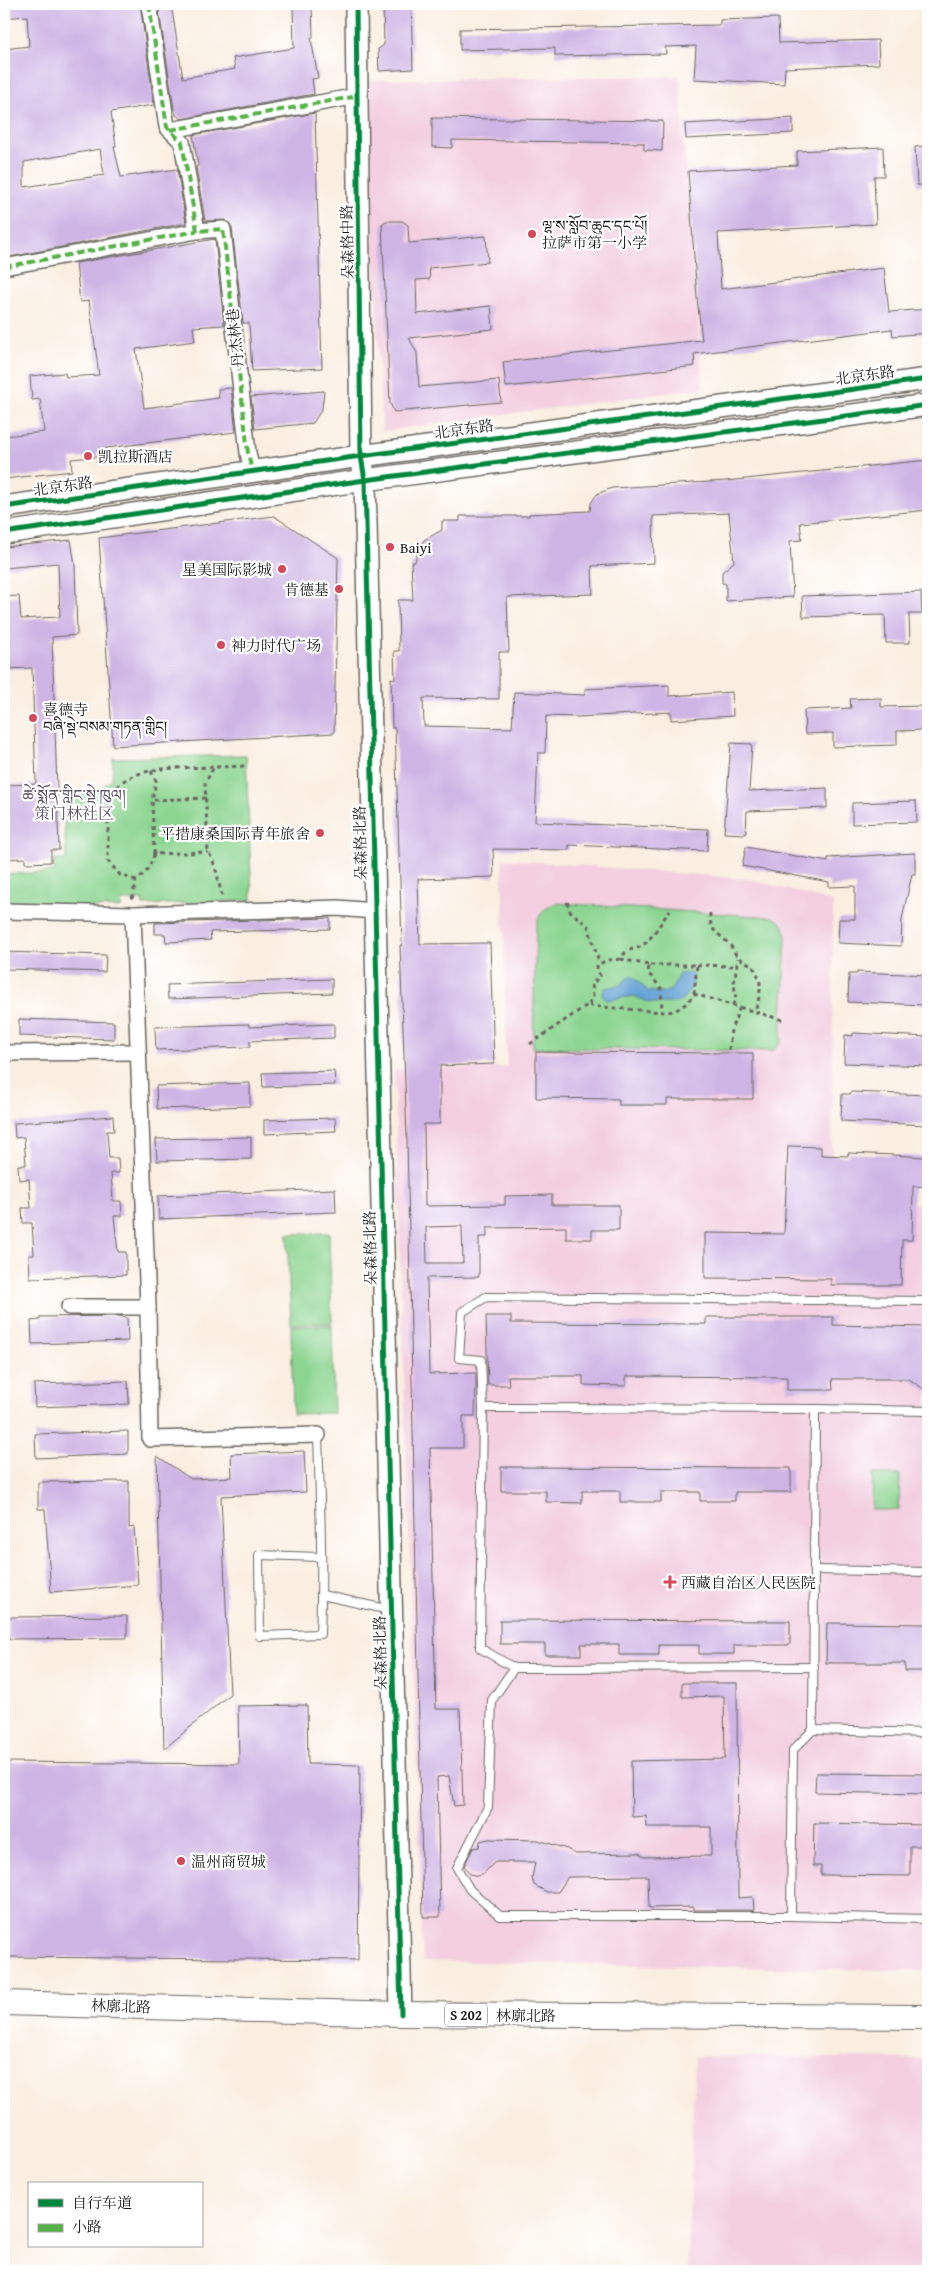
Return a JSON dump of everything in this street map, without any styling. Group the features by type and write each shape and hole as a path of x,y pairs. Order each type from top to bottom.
{"main road":[{"name":"林廓北路","path":"4,2003 401,2014 928,2017"}],"street":[{"path":"149,4 168,128 182,142 197,231"},
{"name":"朵森格中路","path":"356,4 361,456 365,480"},
{"path":"170,130 358,96"},
{"name":"丹杰林巷","path":"4,267 197,231 223,230 248,453 252,472"},
{"name":"北京东路","path":"4,507 361,456 928,379"},
{"path":"4,532 365,480 928,405"},
{"name":"朵森格北路","path":"365,480 401,2014"},
{"path":"4,911 133,914 338,908 374,911"},
{"path":"133,914 148,1307 150,1439 318,1435"},
{"path":"4,1053 137,1052"},
{"path":"69,1307 148,1307"}],"lane":[{"path":"814,1667 514,1668 480,1648 483,1408 481,1360 459,1358 462,1312 486,1297 928,1301"},
{"path":"483,1408 928,1411"},
{"path":"791,1916 793,1750 813,1730 815,1409"},
{"path":"318,1435 322,1595 320,1634 260,1636 258,1555 321,1558"},
{"path":"814,1570 928,1572"},
{"path":"322,1595 392,1611"},
{"path":"514,1668 492,1700 488,1807 457,1868 470,1890 500,1916 928,1918"},
{"path":"813,1730 928,1732"}],"path":[{"path":"151,771 156,781 152,800 154,854 151,864 143,876 136,880 120,875 108,860 108,802 111,794 132,776 151,771 246,766"},
{"path":"214,767 205,783 208,852 214,862 225,911"},
{"path":"152,800 206,798"},
{"path":"154,854 208,852"},
{"path":"133,914 131,902 136,880"},
{"path":"566,902 570,911 588,926 592,934 598,959 601,962"},
{"path":"620,959 629,950 642,946 670,910"},
{"path":"710,913 710,925 730,945 738,958 749,964 760,979 760,994 755,1012"},
{"path":"732,1005 736,1000 733,991 738,958"},
{"path":"530,1044 588,1004 593,996 592,984 600,976 597,970 601,962 620,959 648,965 732,966 735,968"},
{"path":"648,965 651,978 661,988 662,1012"},
{"path":"588,1004 591,1006 674,1012 682,1007 694,994 697,965"},
{"path":"694,994 783,1020"},
{"path":"729,1050 731,1030 740,1007"}],"shaded area":[{"name":"ལྷ་ས་སློབ་ཆུང་དང་པོ། 拉萨市第一小学","path":"679,76 703,388 382,431 366,80"},
{"name":"西藏自治区人民医院","path":"502,859 749,879 833,902 832,1198 928,1204 928,1971 423,1961 394,1070 507,1067"},
{"path":"695,2056 928,2059 928,2271 687,2271"}],"green space":[{"path":"246,755 252,900 143,905 142,900 122,901 121,908 4,905 4,874 55,872 54,860 66,860 63,794 96,792 112,779 113,758"},
{"path":"556,903 772,917 778,920 784,926 786,935 781,1042 773,1051 533,1048 536,928 542,912"},
{"path":"329,1233 332,1323 291,1324 287,1234"},
{"path":"332,1325 334,1413 293,1414 291,1326"},
{"path":"873,1474 900,1475 899,1510 872,1510"}],"water":[{"path":"691,973 693,975 693,985 684,998 677,1003 650,1003 634,996 607,1000 602,996 605,988 620,985 631,975 648,991 664,993 672,989 679,974"}],"building":[{"path":"4,4 140,4 154,105 111,112 116,146 114,147 121,177 177,169 186,223 4,258 4,49 29,46 27,16 4,18","holes":["100,149 104,175 24,187 24,162"]},
{"path":"158,4 171,4 183,78 235,69 233,58 294,48 293,4 312,4 313,38 311,38 318,78 312,79 314,94 181,119 176,115 174,109"},
{"path":"383,4 411,4 413,69 379,71 378,49 384,45"},
{"path":"778,18 779,43 878,40 879,64 785,68 784,84 694,79 696,46 665,47 666,54 555,56 555,48 460,50 460,29 720,25 720,20"},
{"path":"315,113 322,368 252,371 249,323 243,323 232,228 226,220 205,221 193,135"},
{"path":"432,118 663,121 662,151 644,150 644,143 452,140 452,148 432,147"},
{"path":"793,118 793,133 686,139 685,124"},
{"path":"928,146 928,185 917,185 915,147"},
{"path":"883,147 884,176 874,176 876,224 718,233 721,289 884,268 889,312 928,309 928,333 893,336 892,329 694,354 695,366 506,387 503,362 702,340 697,298 688,171 797,165 797,151"},
{"path":"386,221 402,221 408,225 409,243 486,236 488,262 429,268 430,279 416,280 417,314 491,306 493,329 409,338 417,353 419,387 499,380 501,402 394,412 390,403 382,224"},
{"path":"215,239 224,325 193,327 195,341 136,349 144,408 219,398 218,389 231,388 236,432 106,448 106,456 71,459 72,471 4,479 4,436 44,432 40,399 32,400 30,376 65,373 66,377 99,375 89,301 80,302 76,263"},
{"path":"324,391 322,409 313,423 255,429 251,397"},
{"path":"928,460 928,510 800,523 802,540 790,541 793,597 726,601 726,584 722,583 722,572 734,562 729,513 653,516 654,563 592,566 593,594 507,597 509,652 499,652 499,699 423,698 424,726 512,728 514,692 585,695 585,689 669,685 669,696 732,692 733,716 671,720 671,712 578,717 546,716 545,753 538,753 535,822 708,829 707,851 569,845 569,850 493,849 494,877 418,879 420,944 490,943 494,1064 440,1066 440,1124 424,1124 425,1206 505,1205 505,1196 552,1195 552,1205 619,1205 619,1230 592,1230 592,1239 566,1239 566,1227 487,1228 487,1237 479,1237 479,1277 427,1278 429,1374 476,1373 476,1385 475,1416 463,1416 463,1448 430,1448 436,1709 460,1709 463,1805 454,1806 449,1776 437,1777 440,1917 423,1917 407,1138 395,728 392,728 391,678 395,679 394,651 399,651 398,600 413,600 411,562 415,562 418,549 424,540 442,530 442,521 460,521 460,516 529,516 529,514 590,511 591,503 597,494 612,488 726,481","holes":["462,1226 463,1263 427,1263 426,1227"]},
{"name":"神力时代广场","path":"274,516 338,558 334,733 113,746 99,538"},
{"path":"71,540 75,565 77,635 52,637 59,850 51,850 51,862 25,863 25,858 4,859 4,785 36,784 32,668 4,669 4,597 19,596 21,619 60,617 58,563 4,568 4,547"},
{"path":"921,592 922,614 909,614 910,643 886,643 885,615 803,617 802,596"},
{"path":"881,698 881,707 924,706 925,730 897,731 897,745 833,747 833,733 805,734 804,710 851,708 850,699"},
{"path":"731,743 752,744 749,791 827,788 827,808 747,811 746,834 724,833"},
{"path":"916,801 917,822 852,824 852,803"},
{"path":"746,847 828,862 828,858 915,853 915,874 912,874 902,919 901,946 838,943 839,919 855,919 855,886 829,887 829,882 742,866"},
{"path":"330,918 330,929 210,932 211,940 166,942 165,934 155,934 155,923"},
{"path":"4,952 106,955 105,972 4,969"},
{"path":"857,972 928,975 928,1005 848,1002 849,974 857,974"},
{"path":"332,979 332,993 168,999 167,985"},
{"path":"19,1019 114,1022 114,1039 19,1036"},
{"path":"249,1024 249,1027 334,1024 334,1038 250,1041 250,1047 156,1050 155,1027"},
{"path":"853,1033 928,1037 928,1066 844,1063 845,1035 853,1036"},
{"path":"536,1052 753,1053 753,1099 667,1099 667,1105 619,1105 619,1099 536,1098"},
{"path":"334,1071 335,1085 263,1087 262,1073"},
{"path":"250,1083 250,1106 157,1109 156,1086"},
{"path":"851,1092 927,1095 928,1125 841,1121 842,1094 851,1094"},
{"path":"113,1116 114,1131 107,1131 109,1158 118,1158 119,1173 111,1173 113,1201 121,1201 122,1216 114,1216 118,1252 126,1252 126,1275 30,1278 29,1255 34,1255 32,1223 23,1223 22,1208 31,1208 29,1179 19,1180 18,1165 26,1165 24,1137 15,1138 14,1123"},
{"path":"335,1118 336,1131 264,1134 264,1120"},
{"path":"251,1137 251,1159 157,1161 156,1139"},
{"path":"788,1146 821,1147 821,1155 848,1156 848,1153 894,1155 924,1157 924,1160 928,1160 928,1187 913,1186 912,1240 902,1240 901,1285 831,1285 831,1279 705,1278 705,1233 784,1234"},
{"path":"335,1189 336,1212 159,1219 158,1196"},
{"path":"119,1316 127,1318 128,1341 32,1344 31,1321 40,1320 40,1317"},
{"path":"486,1316 511,1316 511,1323 706,1324 706,1317 833,1317 833,1325 928,1327 928,1392 909,1379 832,1379 833,1390 787,1390 787,1377 626,1376 626,1386 583,1385 583,1376 508,1376 509,1385 488,1385"},
{"path":"128,1381 129,1404 35,1407 34,1384"},
{"path":"128,1431 128,1454 36,1458 35,1434"},
{"path":"304,1451 306,1492 221,1496 230,1694 164,1749 157,1456 191,1479 232,1477 231,1454"},
{"path":"501,1467 791,1468 791,1492 735,1492 735,1501 700,1501 700,1492 661,1492 661,1502 620,1502 620,1491 582,1491 582,1503 546,1502 546,1491 501,1491"},
{"path":"129,1481 129,1528 134,1527 138,1585 51,1592 45,1509 38,1509 38,1482"},
{"path":"127,1616 127,1638 9,1639 8,1617"},
{"path":"500,1620 790,1621 790,1645 734,1645 734,1654 699,1654 699,1645 659,1645 659,1655 619,1655 619,1644 581,1644 581,1655 545,1655 545,1644 500,1644"},
{"path":"827,1623 928,1624 928,1671 905,1671 905,1663 826,1663"},
{"path":"682,1683 737,1683 738,1898 753,1897 754,1910 693,1910 693,1907 649,1908 648,1876 568,1877 558,1892 547,1892 534,1885 532,1878 535,1862 495,1862 478,1876 470,1874 464,1866 473,1848 479,1847 480,1841 489,1839 538,1840 567,1849 575,1854 639,1853 644,1857 711,1856 711,1827 647,1827 646,1816 632,1817 631,1761 725,1759 724,1696 682,1697"},
{"name":"温州商贸城","path":"307,1705 308,1764 360,1765 358,1960 4,1957 4,1762 239,1764 238,1706"},
{"path":"816,1773 928,1774 928,1794 815,1792"},
{"path":"814,1823 928,1825 928,1846 910,1846 910,1876 821,1875 821,1866 813,1866"}],"marked path":[{"path":"149,4 167,127 182,142 197,231 223,229 248,453 252,471"},
{"path":"170,130 358,96"},
{"path":"4,267 197,231"}],"cycle path":[{"path":"356,4 361,456 365,480 401,2014"},
{"path":"4,507 361,456 928,379"},
{"path":"4,533 365,480 928,405"}],"place":[{"name":"ལྷ་ས་སློབ་ཆུང་དང་པོ། 拉萨市第一小学","path":"532,234"},
{"name":"凯拉斯酒店","path":"88,456"},
{"name":"Baiyi","path":"390,547"},
{"name":"星美国际影城","path":"282,569"},
{"name":"肯德基","path":"339,589"},
{"name":"神力时代广场","path":"221,645"},
{"name":"喜德寺 བཞི་སྡེ་བསམ་གཏན་གླིང།","path":"33,718"},
{"name":"平措康桑国际青年旅舍","path":"320,833"},
{"name":"西藏自治区人民医院","path":"670,1582"},
{"name":"温州商贸城","path":"181,1861"}],"district":[{"name":"ཚེ་སྨོན་གླིང་སྡེ་ཁུལ། 策门林社区","path":"74,804"}]}
